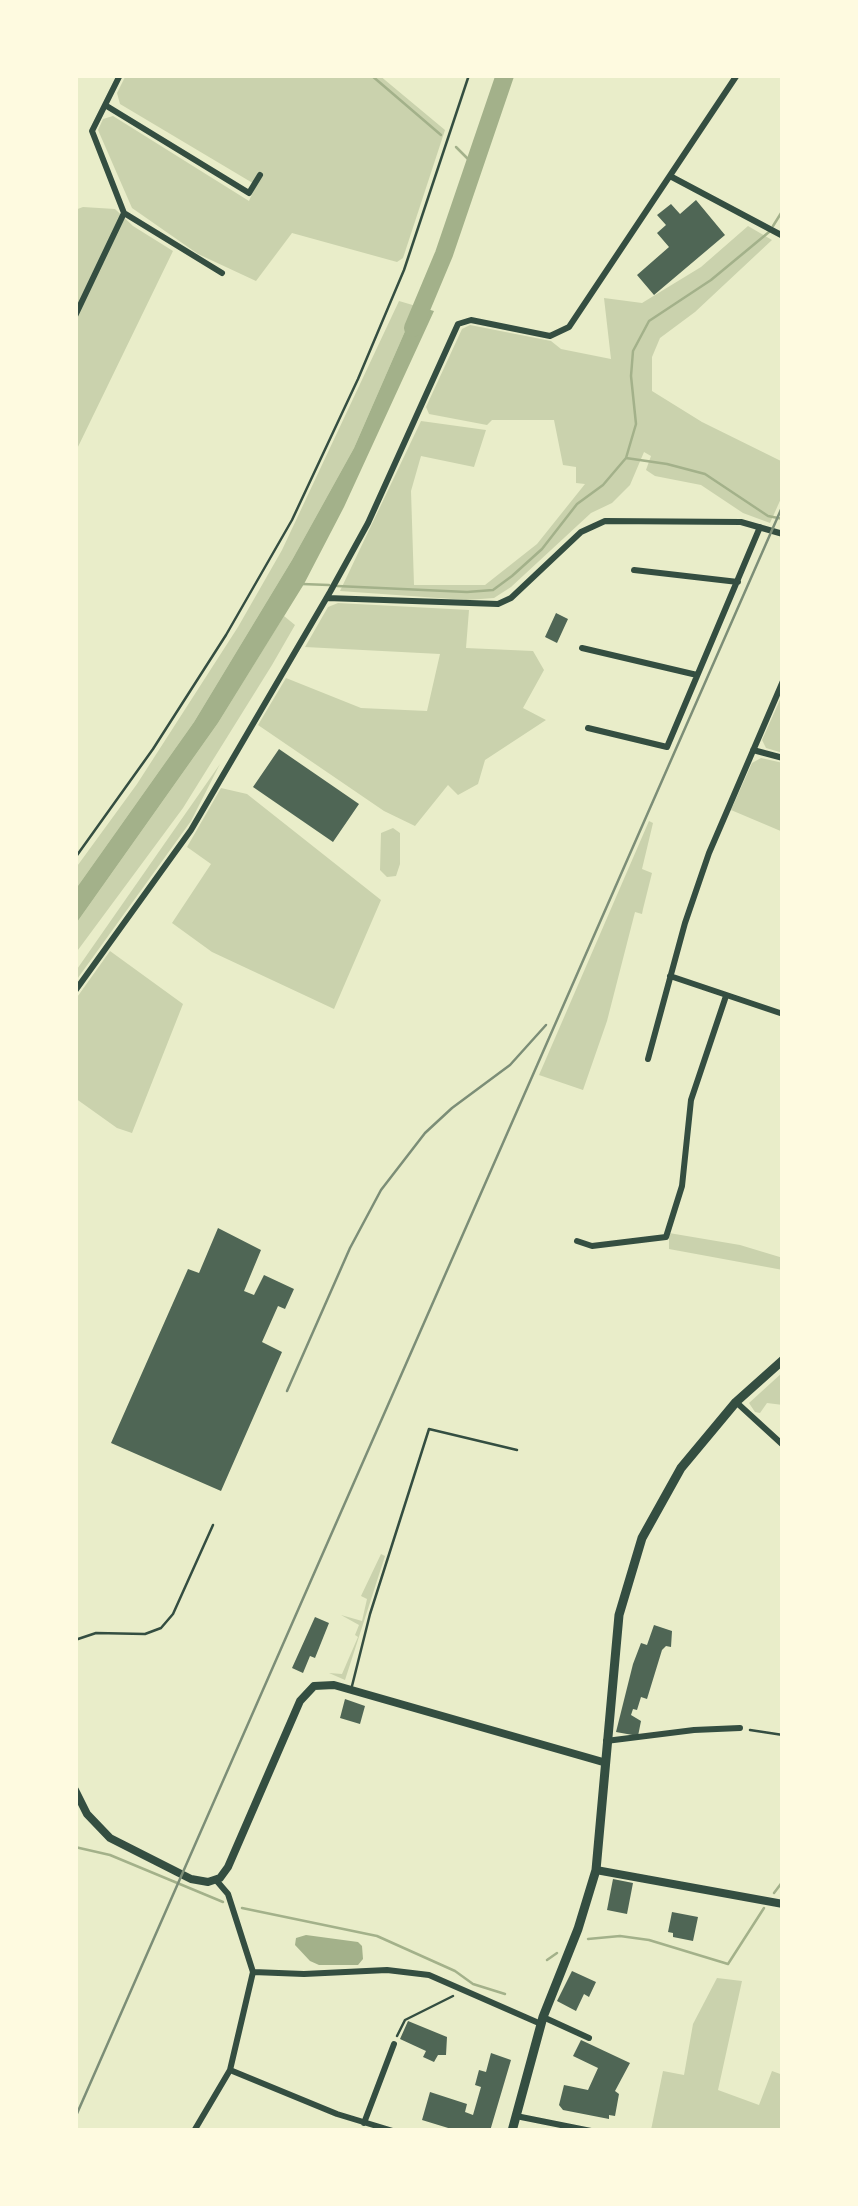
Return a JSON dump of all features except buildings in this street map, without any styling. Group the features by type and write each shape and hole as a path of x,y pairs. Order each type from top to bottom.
{"main road":[{"path":"512,2131 542,2020 596,1870 618,1615 642,1538 681,1468 736,1402 783,1360"}],"street":[{"path":"120,75 92,131 124,213 222,273"},
{"path":"75,991 191,830 338,578 368,523 458,324 472,320 550,336 570,326 737,75"},
{"path":"105,105 249,193 260,175"},
{"path":"670,176 775,232"},
{"path":"75,316 124,213"},
{"path":"328,595 498,604 511,598 581,532 605,520 741,522 783,534"},
{"path":"588,728 667,747 760,527"},
{"path":"634,570 738,582"},
{"path":"582,648 697,675"},
{"path":"648,1059 710,853 783,682"},
{"path":"753,750 783,758"},
{"path":"670,976 783,1014"},
{"path":"577,1241 592,1246 666,1236 682,1186 690,1100 726,996"},
{"path":"736,1402 783,1445"},
{"path":"216,1880 230,1863 303,1696 319,1684 603,1762"},
{"path":"605,1742 740,1728"},
{"path":"75,1790 87,1814 110,1838 191,1879 216,1880 228,1894 253,1972 230,2070 194,2131"},
{"path":"596,1870 783,1904"},
{"path":"253,1972 387,1970 428,1975 588,2038"},
{"path":"364,2122 394,2044"},
{"path":"230,2070 393,2131"},
{"path":"516,2116 591,2131"}],"lane":[{"path":"351,1690 365,1631 430,1429 517,1450"},
{"path":"75,1640 96,1633 144,1634 161,1628 173,1614 213,1525"}],"path":[{"path":"75,858 153,750 292,520 404,270 469,75"},
{"path":"740,1728 783,1735"},
{"path":"394,2044 405,2020 463,1991"}],"shaded area":[{"path":"126,75 379,75 445,130 403,258 397,262 292,233 256,281 198,254 132,208 98,130 103,119 113,116 249,201 256,185 120,104 117,93"},
{"path":"115,209 133,226 173,251 75,453 75,210"},
{"path":"748,226 772,240 695,312 660,338 652,357 652,391 702,422 783,462 783,494 770,523 743,513 701,485 655,476 646,470 651,456 644,452 630,485 612,503 591,513 494,598 467,600 340,591 421,421 486,430 474,467 421,456 411,491 414,585 485,585 537,544 585,484 576,483 576,467 563,465 554,420 492,420 487,425 429,414 426,407 462,329 470,325 551,341 561,349 611,359 604,298 642,303 701,267"},
{"path":"399,301 416,306 354,448 194,722 75,890 75,869 137,784 238,627 282,550"},
{"path":"416,306 434,311 344,507 304,584 218,723 75,925 75,890 194,722 292,560 354,448"},
{"path":"338,603 469,610 466,648 533,651 544,670 523,708 546,720 485,760 478,784 458,795 448,785 415,826 384,811 258,725 286,678 361,708 427,711 440,654 305,647 328,607"},
{"path":"284,616 295,625 272,665 183,808 75,954 75,925 218,723"},
{"path":"783,693 783,753 766,748 762,740"},
{"path":"761,758 783,763 783,832 731,810 752,763"},
{"path":"220,764 191,821 75,982 75,972"},
{"path":"221,788 247,794 381,900 334,1009 212,952 172,923 211,864 187,847"},
{"path":"649,821 653,823 642,869 652,873 642,914 635,912 607,1021 583,1090 539,1075"},
{"path":"393,828 400,833 400,864 396,876 387,877 380,870 381,833"},
{"path":"110,951 183,1004 132,1133 117,1128 75,1098 75,1000"},
{"path":"669,1233 740,1245 783,1258 783,1270 669,1249"},
{"path":"783,1372 783,1405 767,1403 760,1413 755,1412 749,1403"},
{"path":"381,1554 385,1556 345,1680 329,1673 342,1674 359,1625 341,1615 362,1621 367,1599 361,1596"},
{"path":"306,1935 358,1942 363,1959 358,1965 319,1965 295,1945 296,1938"},
{"path":"717,1978 742,1981 718,2090 759,2105 772,2071 783,2075 783,2131 651,2130 663,2071 684,2075 693,2024"}],"waterway":[{"path":"371,75 441,135"},
{"path":"413,328 444,254 505,75"},
{"path":"456,147 474,165"},
{"path":"773,226 783,210"},
{"path":"337,586 467,592 493,590 512,576 542,549 577,504 603,485 626,458 636,424 631,376 633,351 649,321 711,280 769,232"},
{"path":"626,458 705,474 768,516 783,519"},
{"path":"302,584 329,585"},
{"path":"75,1847 110,1855 223,1902"},
{"path":"774,1893 783,1881"},
{"path":"242,1908 377,1936 455,1971 473,1984 505,1994"},
{"path":"588,1939 620,1936 649,1940 728,1964 764,1908"},
{"path":"547,1960 557,1953"}],"railway":[{"path":"75,2118 783,505"},
{"path":"287,1391 350,1248 381,1190 425,1133 510,1065 546,1025"}]}
